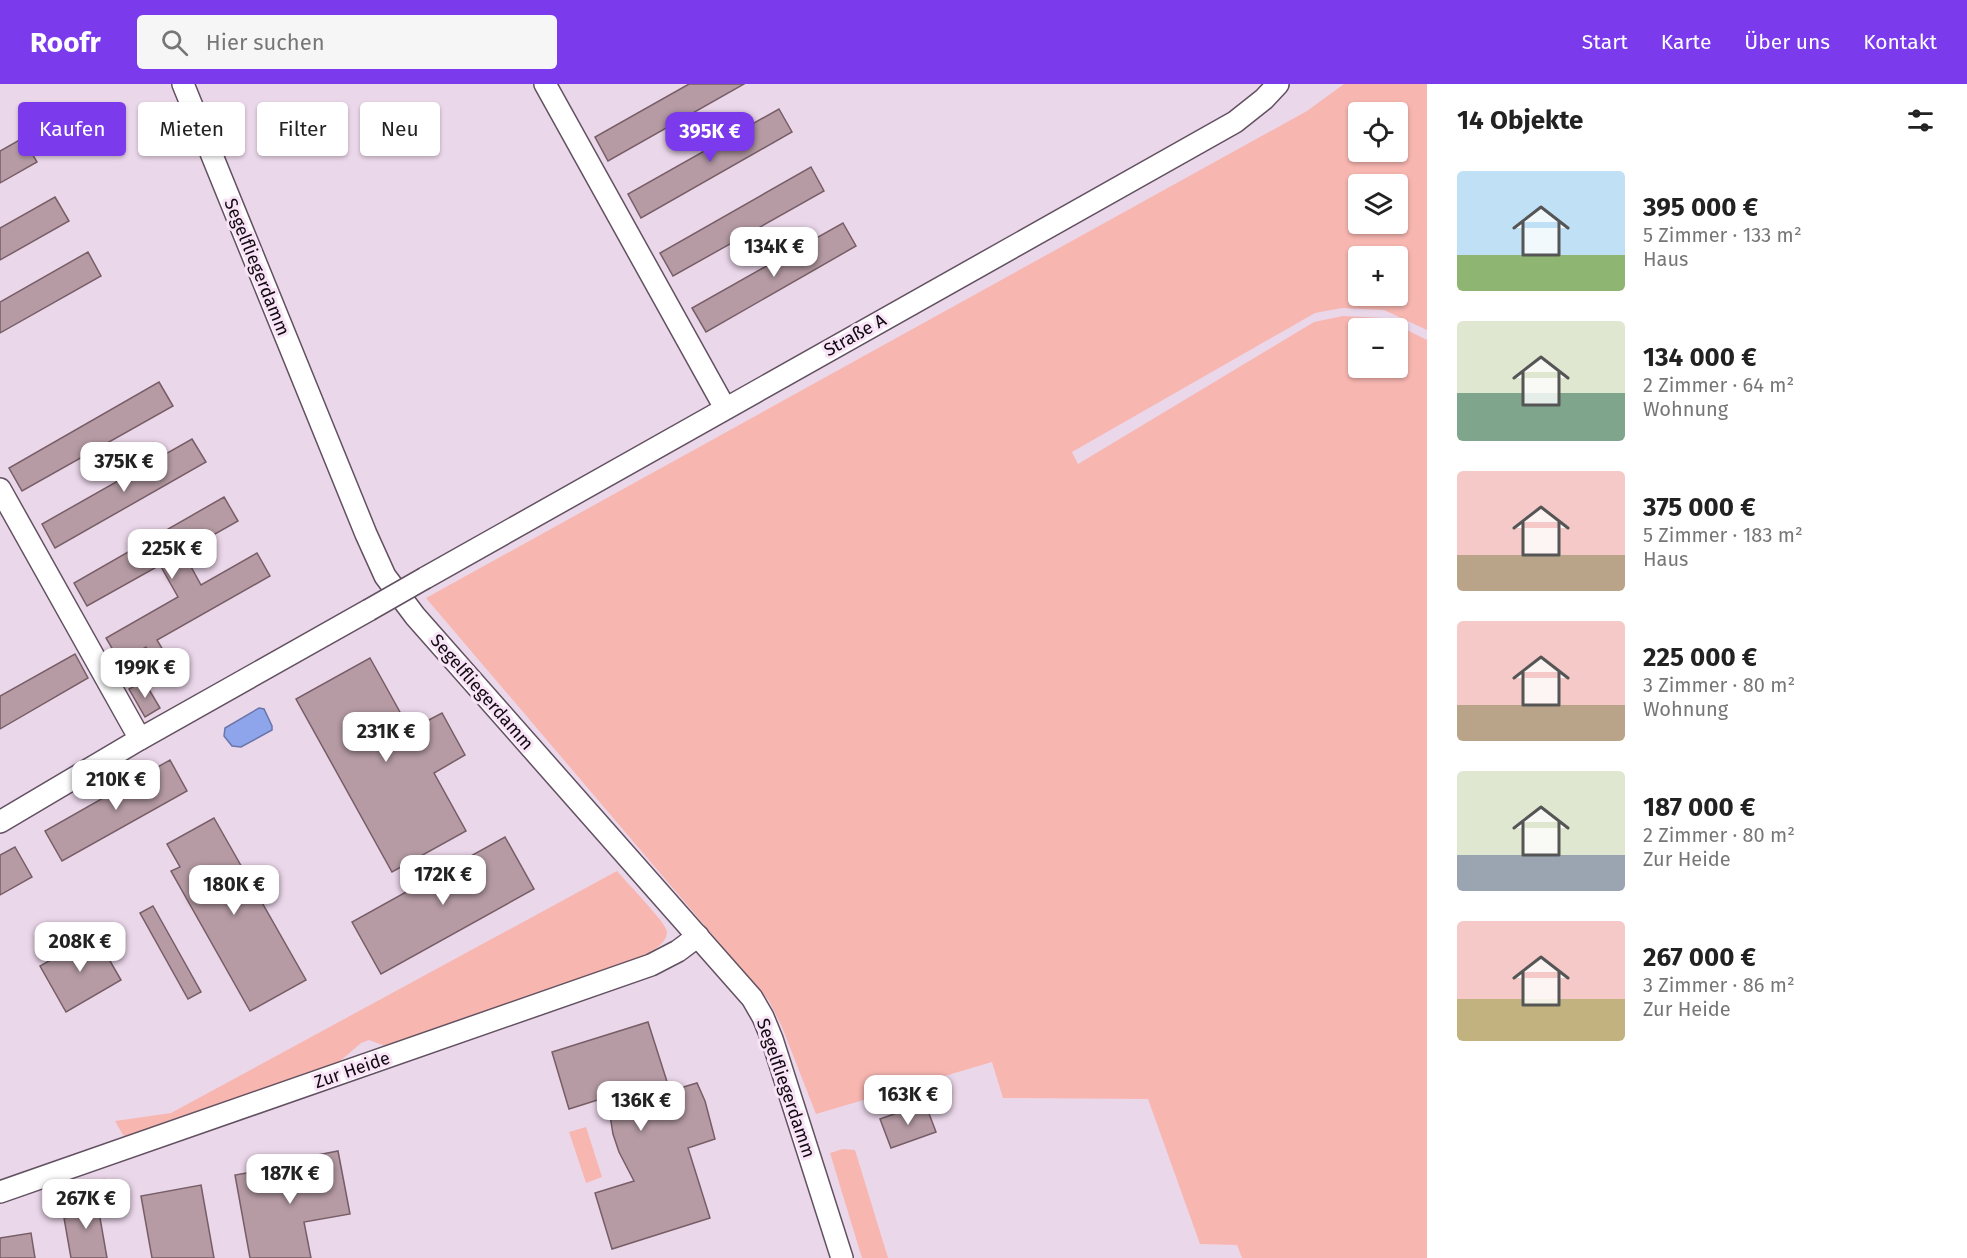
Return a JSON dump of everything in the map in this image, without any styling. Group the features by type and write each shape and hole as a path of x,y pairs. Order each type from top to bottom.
{"street":[{"name":"Segelfliegerdamm","path":"183,84 385,576 415,616 752,998 772,1039 842,1258"},
{"path":"545,84 725,408"},
{"name":"Straße A","path":"0,822 140,739 1235,122 1264,99 1278,84"},
{"path":"0,489 140,739"},
{"name":"Zur Heide","path":"0,1192 651,965 673,955 699,936"}],"shaded area":[{"path":"1344,84 1427,84 1427,330 1408,321 1408,318 1401,318 1384,310 1342,308 1315,313 1072,452 1078,464 1314,322 1343,316 1383,318 1348,318 1348,378 1408,378 1408,330 1427,340 1427,1258 1242,1258 1237,1245 1200,1244 1148,1099 1003,1098 992,1062 816,1114 782,1027 769,1001 426,598 1307,111"},
{"path":"617,871 653,911 667,932 662,943 646,956 385,1046 369,1040 361,1043 332,1068 130,1138 123,1135 115,1121 171,1113"},
{"path":"586,1127 602,1177 586,1183 569,1132"},
{"path":"843,1149 855,1150 888,1258 862,1258 830,1153"},
{"path":"105,1178 110,1210 101,1211 98,1191 46,1202 44,1198"}],"water":[{"path":"259,708 264,709 272,730 241,747 232,746 224,736 225,728"}],"building":[{"path":"689,84 744,84 608,161 595,137"},
{"path":"779,109 792,132 641,218 628,194"},
{"path":"18,141 18,156 34,156 37,162 0,183 0,151"},
{"path":"811,167 824,191 673,276 660,253"},
{"path":"55,197 69,221 0,260 0,228"},
{"path":"843,223 856,246 706,332 692,308"},
{"path":"88,252 101,276 0,333 0,302"},
{"path":"159,382 173,406 22,491 9,468"},
{"path":"192,439 206,462 55,548 42,524"},
{"path":"224,497 238,521 183,552 201,585 257,553 270,576 157,640 166,655 155,662 146,647 120,662 106,638 178,597 160,565 87,606 74,583"},
{"path":"75,654 88,678 0,729 0,696"},
{"path":"370,658 410,730 442,713 465,755 434,773 466,831 392,872 296,699"},
{"path":"144,681 160,708 145,717 129,689"},
{"path":"170,760 187,791 62,861 45,831"},
{"path":"214,818 306,980 250,1011 171,871 180,867 167,844"},
{"path":"505,837 534,889 381,974 352,922"},
{"path":"15,847 32,877 0,895 0,855"},
{"path":"153,906 201,992 188,999 140,913"},
{"path":"95,935 121,980 66,1012 40,966"},
{"path":"648,1022 670,1091 697,1083 705,1101 715,1139 688,1148 710,1218 612,1249 595,1193 634,1181 619,1152 613,1134 607,1097 569,1109 552,1052"},
{"path":"925,1103 936,1132 891,1148 880,1119"},
{"path":"338,1151 350,1214 304,1222 311,1258 250,1258 235,1175 313,1161 312,1156"},
{"path":"201,1185 214,1258 152,1258 141,1196"},
{"path":"96,1195 107,1258 71,1258 64,1218 76,1216 73,1199"},
{"path":"31,1233 35,1258 0,1258 0,1238"}]}
